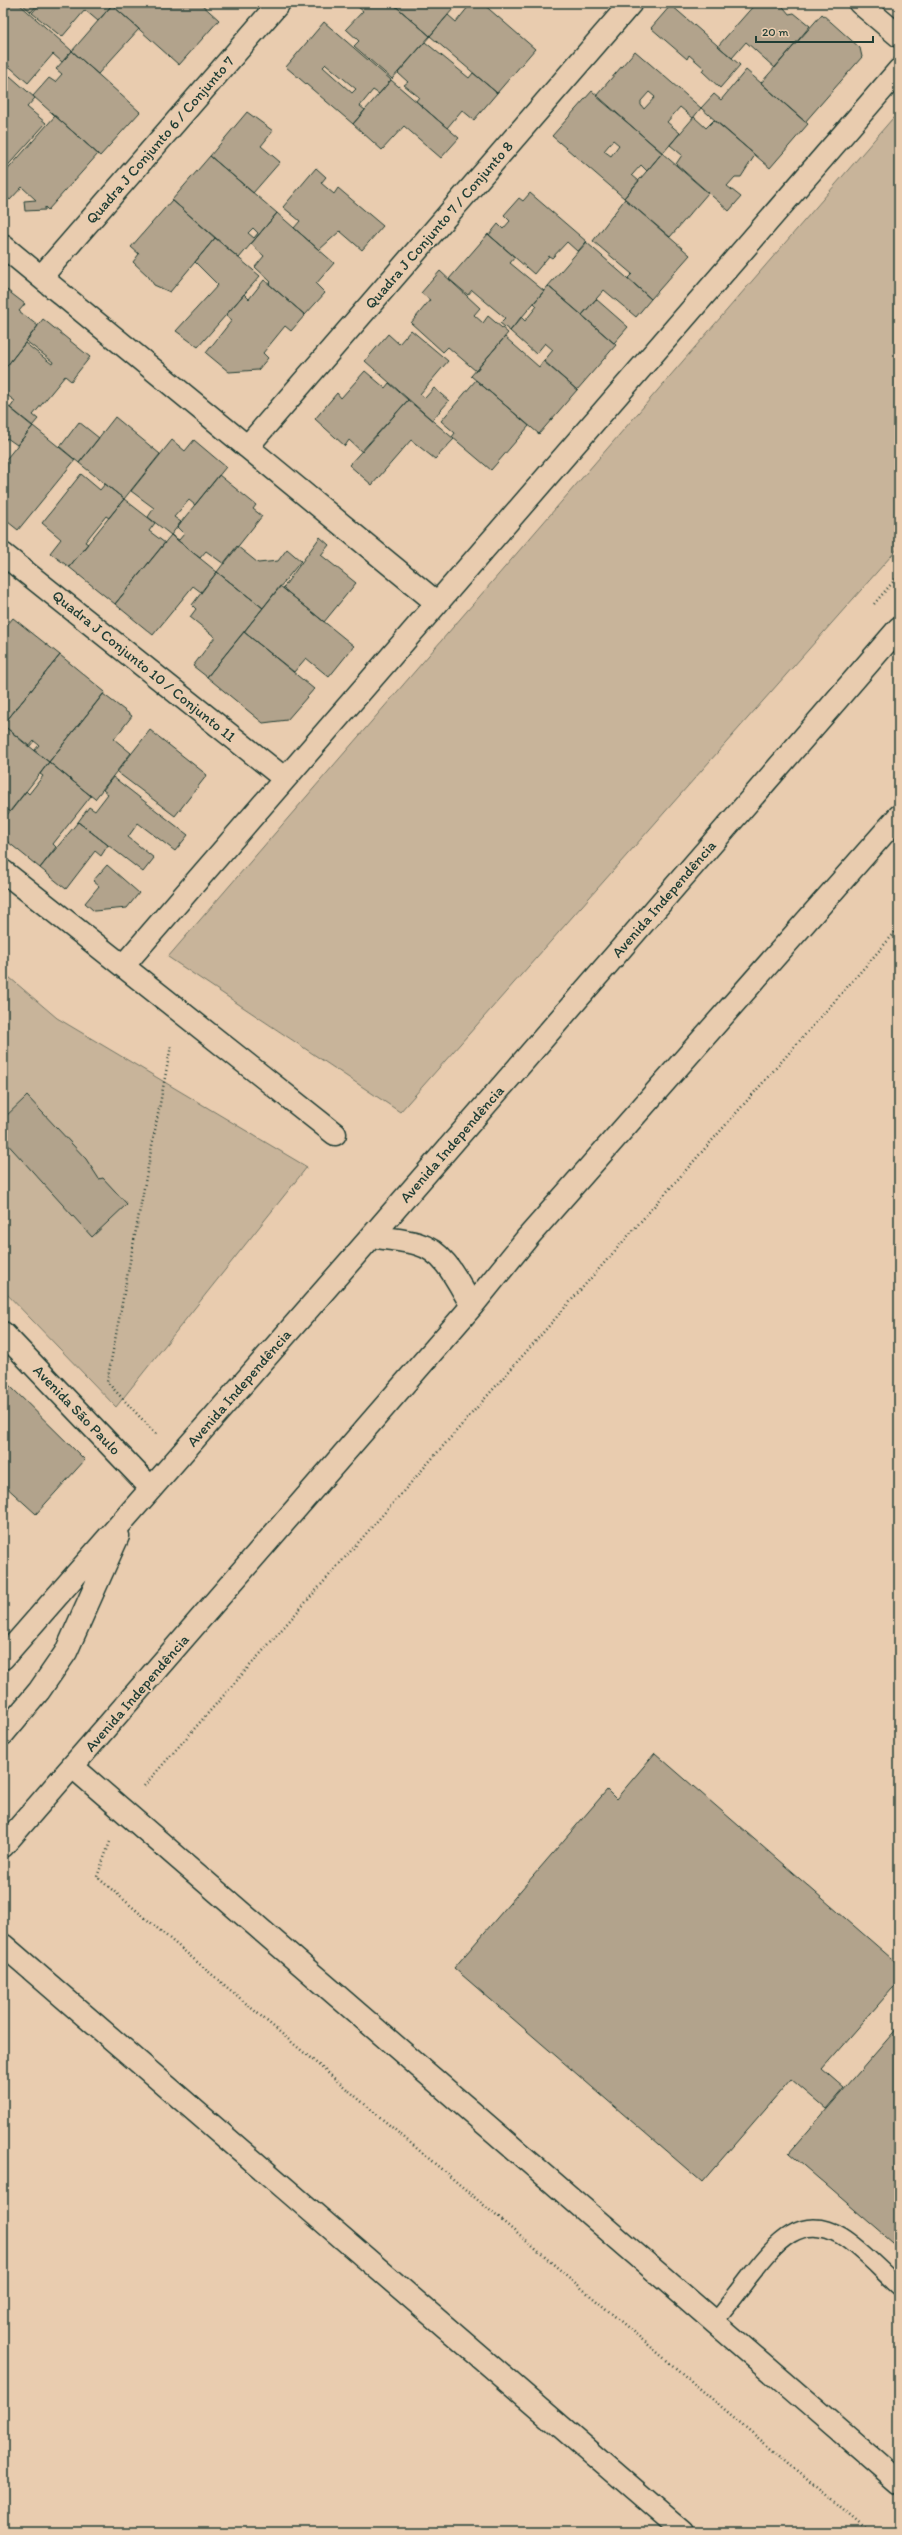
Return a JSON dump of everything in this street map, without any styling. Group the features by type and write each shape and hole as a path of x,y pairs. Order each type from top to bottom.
{"street":[{"name":"Quadra J Conjunto 6 / Conjunto 7","path":"41,277 279,3"},
{"name":"Quadra J Conjunto 7 / Conjunto 8","path":"247,447 631,3"},
{"path":"860,3 899,36"},
{"path":"123,966 899,70"},
{"path":"3,246 437,603"},
{"name":"Quadra J Conjunto 10 / Conjunto 11","path":"3,554 285,779"},
{"name":"Avenida Independência","path":"3,1658 372,1236 899,628"},
{"name":"Avenida Independência","path":"3,1846 472,1306 528,1237 899,816"},
{"path":"3,871 335,1134"},
{"path":"372,1236 419,1244 436,1253 446,1262 472,1306"},
{"name":"Avenida São Paulo","path":"3,1333 151,1488"},
{"path":"3,1734 39,1691 66,1652 127,1515"},
{"path":"73,1767 899,2482"},
{"path":"3,1945 683,2532"}],"lane":[{"path":"714,2322 772,2249 789,2234 808,2227 823,2228 842,2237 899,2287"}],"path":[{"path":"869,2532 97,1877 122,1810 899,928"},
{"path":"158,1436 107,1382 178,1010"}],"shaded area":[{"path":"899,111 899,547 400,1112 168,957"},
{"path":"3,972 57,1018 307,1167 116,1407 3,1290"}],"building":[{"path":"7,3 18,3 72,51 62,62 53,54 28,83 3,61 3,8"},
{"path":"21,3 39,3 31,12"},
{"path":"41,3 109,3 112,5 98,21 85,10 62,37 32,13"},
{"path":"114,3 200,3 219,20 179,65 112,5"},
{"path":"353,3 392,3 430,36 392,79 354,46 359,41 346,29 363,11"},
{"path":"392,3 458,3 430,36"},
{"path":"466,3 482,3 535,49 497,93 430,36 448,15 456,22 469,6"},
{"path":"756,3 780,3 789,14 794,13 810,26 775,68 746,42 732,58 718,46"},
{"path":"112,5 139,29 98,74 72,51"},
{"path":"671,5 740,65 720,88 702,71 704,68 689,55 687,59 651,28"},
{"path":"822,14 860,48 862,57 805,122 761,83"},
{"path":"324,22 391,80 379,94 373,90 360,106 365,110 353,124 286,67","holes":["326,64 356,89 352,93 323,67"]},
{"path":"425,42 469,78 473,73 497,93 474,120 462,110 447,128 416,101 419,97 404,85 408,82 398,73"},
{"path":"72,51 140,112 100,156 33,96 49,78 55,82 62,74 56,69"},
{"path":"635,51 701,108 693,118 680,107 667,122 680,133 663,153 596,96","holes":["649,92 655,97 644,109 641,105 641,101"]},
{"path":"746,70 808,124 770,168 701,108 714,94 721,100"},
{"path":"10,76 35,98 27,107 46,123 3,171 3,84"},
{"path":"391,80 459,138 441,158 404,126 382,150 353,124"},
{"path":"592,91 662,153 647,171 641,165 632,175 639,181 624,198 552,136","holes":["613,140 619,145 611,156 604,151"]},
{"path":"247,112 273,131 261,146 280,162 253,193 210,156"},
{"path":"55,116 98,154 48,210 45,207 45,210 25,211 24,201 36,200 22,187 10,200 3,194 3,175"},
{"path":"694,117 706,128 714,120 755,155 741,177 735,177 727,186 741,197 729,211 676,164 682,155 670,145"},
{"path":"662,153 708,193 670,237 624,198"},
{"path":"210,156 277,213 239,258 172,200","holes":["253,228 258,233 254,238 248,233"]},
{"path":"316,168 326,177 321,183 334,194 338,188 383,226 362,250 340,231 319,250 294,228 300,221 283,207"},
{"path":"530,193 587,242 578,252 567,242 552,258 549,256 534,274 489,235 498,224 503,229 510,221 504,215 519,198 523,201"},
{"path":"625,199 690,255 651,299 628,278 632,274 593,241"},
{"path":"172,200 215,238 170,292 154,285 148,276 133,262 139,254 131,247"},
{"path":"277,213 334,263 316,284 325,293 305,315 269,284 271,282 255,267 264,256 251,244"},
{"path":"488,234 515,257 510,263 544,291 510,331 500,323 505,318 472,290 468,295 449,279"},
{"path":"215,238 260,276 198,347 176,331 218,285 195,262"},
{"path":"586,242 651,299 636,317 604,290 582,315 548,286"},
{"path":"440,271 480,308 474,315 483,323 488,316 508,333 476,371 448,347 443,352 411,323 430,300 421,293"},
{"path":"264,280 305,315 291,331 285,326 263,353 268,358 258,370 229,372 206,353 232,320 226,315 244,294 249,299"},
{"path":"548,286 616,345 577,390 544,361 553,350 545,343 536,354 510,331 521,317 525,321 537,306 534,303"},
{"path":"3,287 25,304 19,311 38,326 3,371"},
{"path":"596,299 628,327 614,343 582,315"},
{"path":"43,319 90,357 71,381 65,376 33,415 38,419 32,426 10,408 15,401 3,392 3,371 25,343 52,364 53,362 26,341"},
{"path":"411,330 448,361 420,394 425,398 434,388 449,401 432,420 365,361 388,334 399,344"},
{"path":"505,337 539,367 543,361 577,390 539,434 471,376"},
{"path":"365,371 385,388 389,383 408,400 362,452 349,440 345,446 315,419 337,393 341,398"},
{"path":"476,380 529,426 491,470 452,437 455,433 441,421"},
{"path":"408,400 454,439 435,459 411,440 372,485 349,465"},
{"path":"3,402 33,426 17,445 7,438 3,444"},
{"path":"115,417 160,454 124,499 79,463"},
{"path":"79,422 99,438 79,463 60,447"},
{"path":"33,426 75,460 18,530 3,518 3,463"},
{"path":"172,440 185,451 194,440 226,467 195,505 189,500 174,517 181,522 171,535 148,517 154,508 131,491"},
{"path":"81,474 100,490 105,484 124,499 109,518 106,516 85,542 88,544 69,567 50,553 61,539 42,523"},
{"path":"219,475 256,505 253,509 262,516 224,564 206,551 200,558 171,535 179,540 184,534 177,527"},
{"path":"124,499 155,523 149,531 165,543 115,604 69,567"},
{"path":"171,535 217,572 201,592 193,586 153,635 115,604"},
{"path":"320,537 329,545 321,555 356,583 324,622 283,588"},
{"path":"237,546 258,563 278,561 287,549 301,561 263,608 217,572"},
{"path":"217,572 263,608 207,677 193,666 215,637 190,617 196,609 192,605"},
{"path":"280,586 354,646 329,677 306,658 294,672 244,632"},
{"path":"13,618 60,655 3,725 3,630"},
{"path":"244,632 314,689 287,720 263,723 207,677"},
{"path":"60,655 105,692 49,762 34,751 39,745 34,741 29,747 3,725"},
{"path":"103,694 132,716 114,739 131,753 95,799 49,762"},
{"path":"3,725 49,762 10,812 3,806"},
{"path":"150,730 207,775 175,816 117,772"},
{"path":"49,762 91,796 53,844 56,847 40,868 3,838 3,820 26,791 29,794 43,776 40,774"},
{"path":"113,777 188,835 175,851 138,823 128,837 154,858 143,872 78,822 89,807 95,811 108,794 103,790"},
{"path":"78,822 108,845 101,856 95,851 66,889 40,868"},
{"path":"107,865 139,893 127,908 94,911 85,903 99,886 93,881"},
{"path":"27,1096 86,1159 99,1179 103,1178 127,1204 92,1237 3,1139 3,1119"},
{"path":"3,1379 85,1460 36,1514 3,1484"},
{"path":"655,1753 899,1965 899,1981 822,2069 844,2088 826,2109 791,2079 702,2182 454,1968 607,1790 616,1799"},
{"path":"899,2026 899,2248 789,2153"}]}
